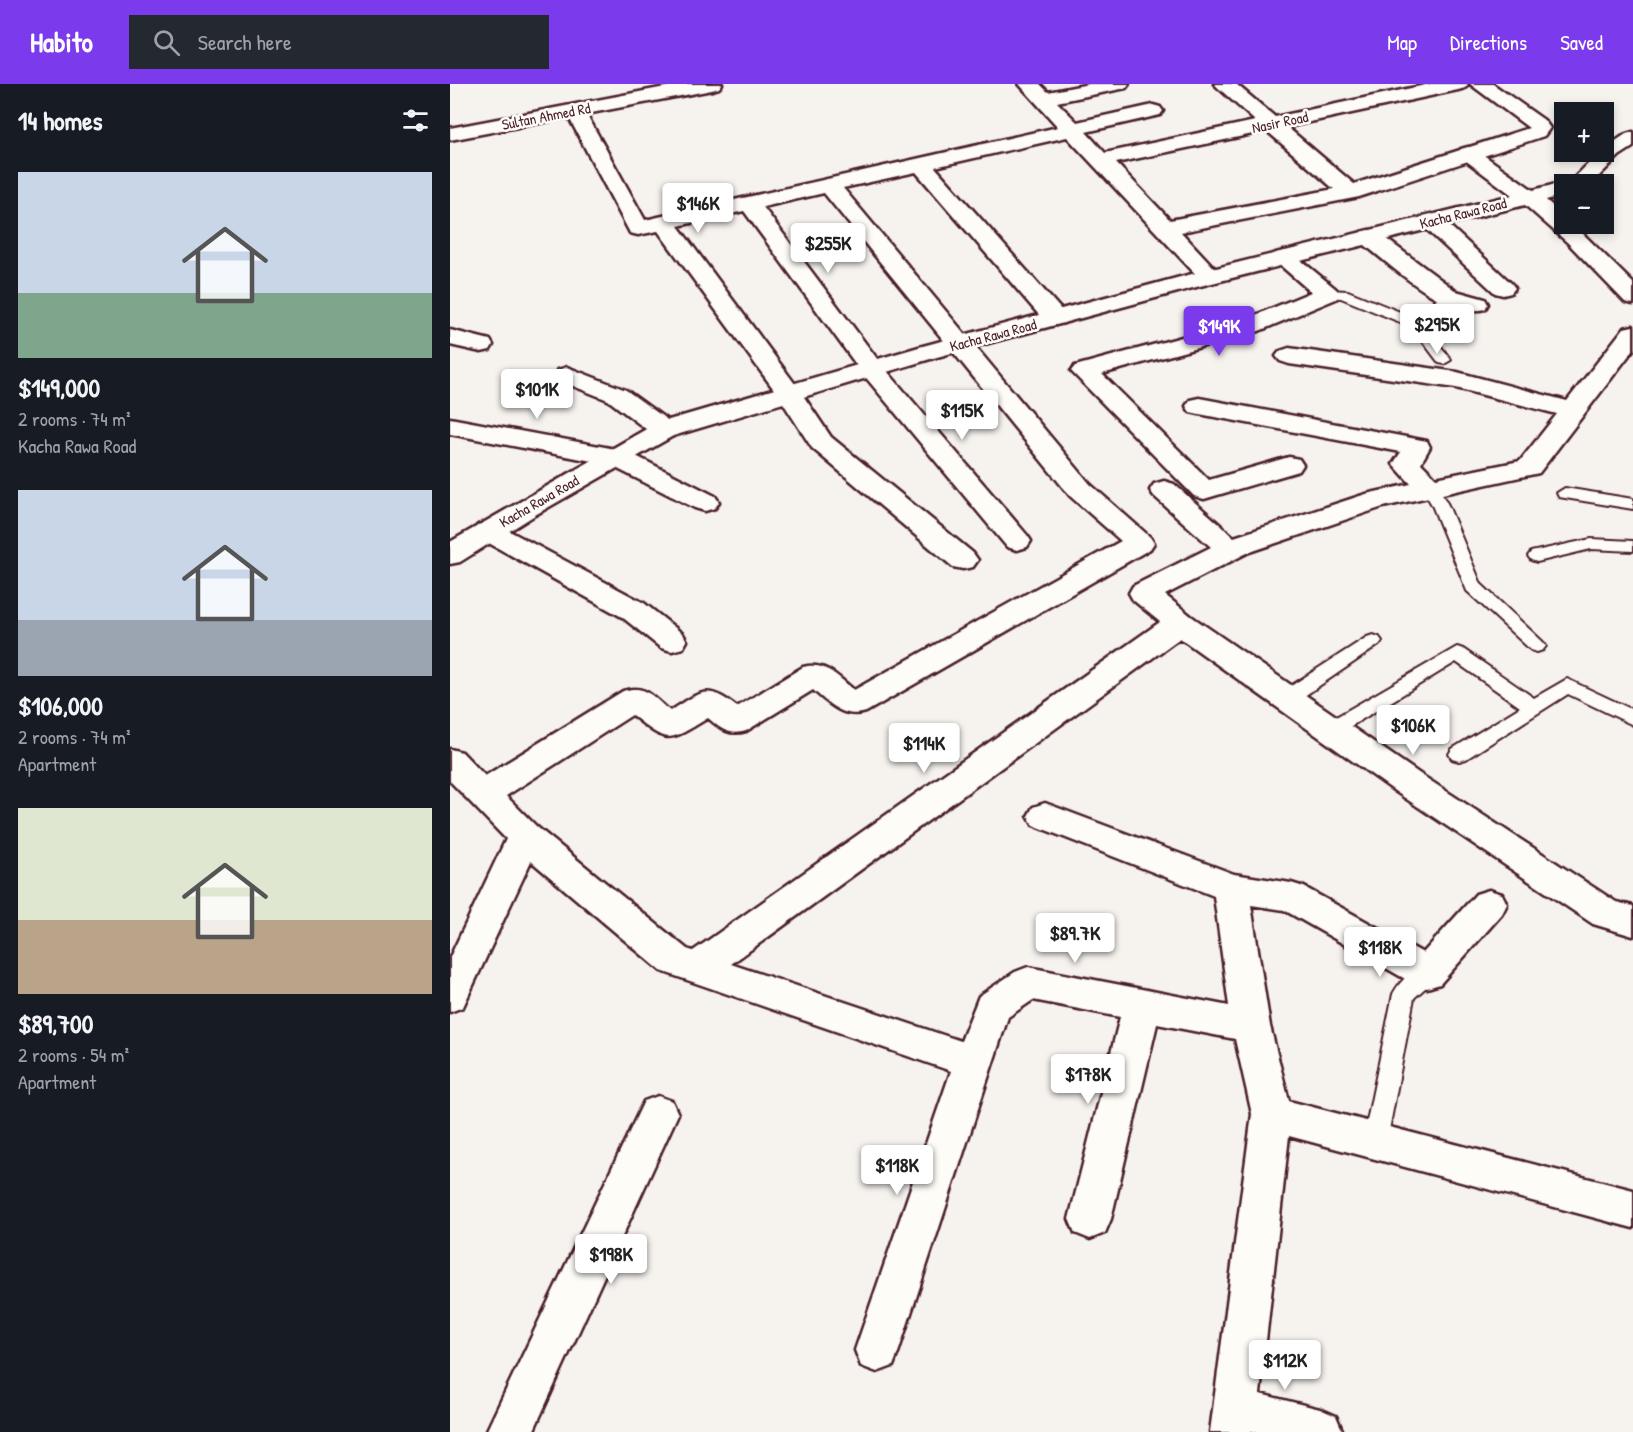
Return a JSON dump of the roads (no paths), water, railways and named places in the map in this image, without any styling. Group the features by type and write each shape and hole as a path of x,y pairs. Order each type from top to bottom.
{"street":[{"name":"Sultan Ahmed Rd","path":"450,134 712,84"},
{"path":"1036,91 1119,84"},
{"path":"1224,84 1351,192"},
{"name":"Nasir Road","path":"1101,160 1458,84"},
{"path":"1164,228 1351,192 1537,132 1540,128 1480,84"},
{"path":"1036,91 1210,276"},
{"path":"575,110 638,228 1153,111"},
{"path":"1589,174 1612,152 1633,138"},
{"path":"1468,153 1529,197 1576,238 1623,290 1633,297"},
{"path":"921,164 1055,318"},
{"path":"482,794 634,699 637,699 642,706 668,727 710,702 735,723 814,675 848,702 855,704 1139,544 1140,541 1080,490 829,185"},
{"name":"Kacha Rawa Road","path":"450,555 664,430 960,344 1210,276 1554,191"},
{"path":"749,203 872,369 1017,541"},
{"path":"1431,221 1503,288"},
{"path":"664,223 789,393 821,442 963,560"},
{"path":"1369,237 1448,296 1476,304"},
{"path":"1284,258 1328,294 1250,326 1084,371 1204,490 1289,465"},
{"path":"1633,333 1529,467 1376,500 1230,549 1145,592 1145,595 1180,623 1408,783 1606,914 1633,921"},
{"path":"450,337 480,345"},
{"path":"1289,356 1457,380 1573,410"},
{"path":"567,375 617,394 664,430"},
{"path":"1199,406 1417,447 1407,464 1430,488"},
{"path":"450,426 616,458 705,502"},
{"path":"1164,490 1230,549"},
{"path":"488,531 633,610 672,641"},
{"path":"698,968 1180,623"},
{"path":"450,761 525,836 674,960 973,1062"},
{"path":"1046,816 1232,888 1291,897 1427,973 1489,904"},
{"path":"450,996 525,836"},
{"path":"1232,888 1251,1026 1272,1114 1234,1422 1320,1432"},
{"path":"877,1350 992,1007 1028,983 1251,1026"},
{"path":"1090,1219 1142,1005"},
{"path":"509,1432 658,1114"},
{"path":"1272,1114 1633,1209"}],"lane":[{"path":"1328,294 1343,294 1417,324 1444,360"},
{"path":"1417,324 1448,296"},
{"path":"1430,488 1440,506 1473,587 1537,646"},
{"path":"1565,493 1633,504"},
{"path":"1537,556 1591,544 1633,546"},
{"path":"1287,698 1373,641"},
{"path":"1331,729 1456,653 1533,707"},
{"path":"1459,754 1567,686 1633,718"},
{"path":"1375,1142 1404,994 1427,973"}]}
